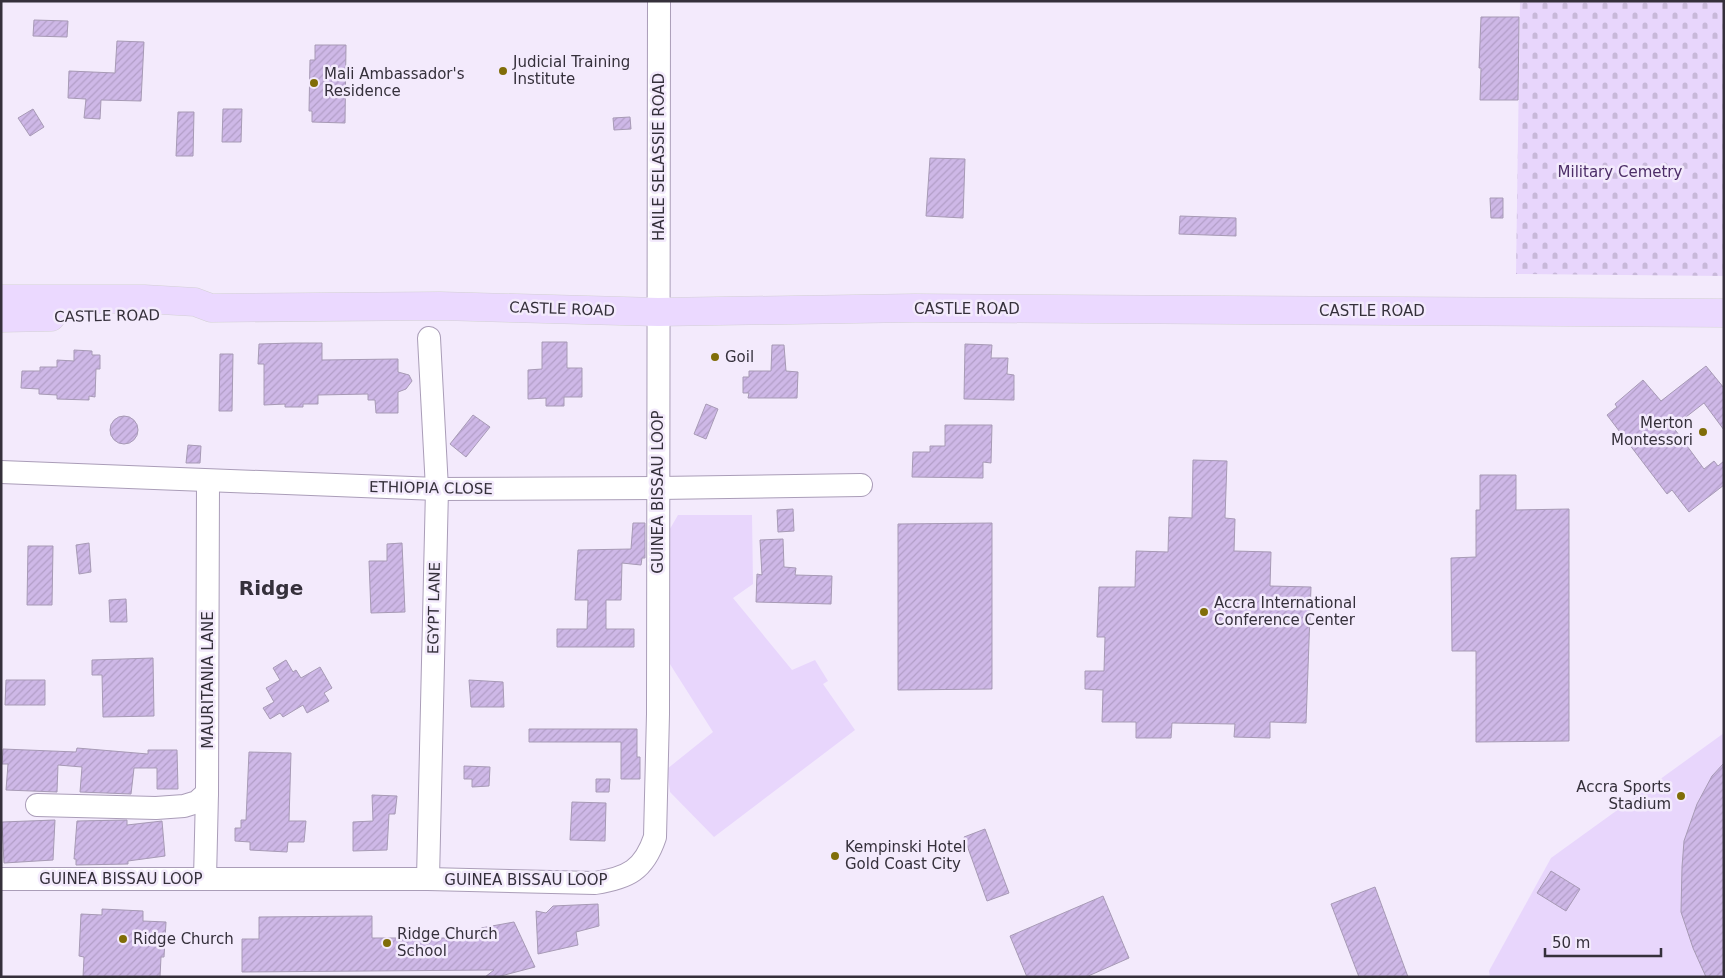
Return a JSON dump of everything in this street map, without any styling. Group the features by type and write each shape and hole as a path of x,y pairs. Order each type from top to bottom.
{"main road":[{"name":"CASTLE ROAD","path":"1,299 144,299 195,302 211,308 440,306 658,312 915,308 1724,313"},
{"name":"CASTLE ROAD","path":"1,318 197,314 211,308"}],"street":[{"name":"HAILE SELASSIE ROAD","path":"658,312 659,1"},
{"name":"GUINEA BISSAU LOOP","path":"1,879 428,879 602,882 616,880 631,872 642,862 651,849 655,837 658,714 658,312"},
{"name":"EGYPT LANE","path":"428,879 437,489 429,338"},
{"name":"ETHIOPIA CLOSE","path":"1,472 437,489 861,485"},
{"name":"MAURITANIA LANE","path":"205,879 208,793 208,481"},
{"path":"37,805 156,808 184,806 196,802 208,793"}],"green space":[{"name":"Military Cemetry","path":"1520,1 1724,1 1724,276 1516,274"},
{"path":"678,515 752,515 753,584 733,598 792,670 815,660 828,681 823,684 855,730 714,837 670,792 667,769 713,732 668,661 667,534"},
{"name":"Accra Sports Stadium","path":"1724,733 1724,977 1490,977 1489,971 1551,858"}],"building":[{"path":"1481,17 1519,17 1518,100 1480,100"},
{"path":"34,20 68,21 67,37 33,36"},
{"path":"117,41 144,42 141,101 101,100 100,119 84,118 86,99 68,98 69,71 115,73"},
{"path":"315,45 346,45 345,123 312,122 312,111 309,111 310,60 315,60"},
{"path":"33,109 44,127 30,136 18,118"},
{"path":"223,109 242,109 241,142 222,142"},
{"path":"178,112 194,112 193,156 176,156"},
{"path":"630,117 631,129 614,130 613,118"},
{"path":"930,158 965,159 963,218 926,216"},
{"path":"1490,198 1503,198 1503,218 1491,218"},
{"path":"1180,216 1236,218 1236,236 1179,234"},
{"path":"542,342 567,342 567,368 582,368 582,397 564,397 564,406 546,406 546,398 528,399 528,370 542,369"},
{"path":"322,343 322,360 398,359 398,372 409,375 412,381 406,389 398,392 398,413 376,413 375,400 368,400 368,394 318,395 318,404 303,404 303,407 285,407 285,404 264,405 264,364 258,364 259,344"},
{"path":"965,344 992,345 991,358 1008,358 1007,374 1014,375 1014,400 964,399"},
{"path":"772,345 784,345 786,371 798,372 797,398 748,398 749,393 743,393 743,377 749,377 749,371 771,371"},
{"path":"74,350 92,351 92,355 100,355 100,369 96,369 95,397 89,396 89,400 57,399 57,395 39,394 39,389 21,388 22,371 40,371 40,367 57,367 57,360 74,361"},
{"path":"220,354 233,354 232,411 219,411"},
{"path":"1706,366 1724,388 1724,430 1704,403 1673,427 1704,469 1714,461 1718,466 1724,461 1724,485 1689,512 1672,490 1667,494 1607,415 1617,407 1615,404 1643,380 1661,401"},
{"path":"706,404 718,409 706,439 694,434"},
{"path":"473,415 490,427 466,457 450,444"},
{"path":"124,416 134,420 138,430 134,440 124,444 114,440 110,430 114,420"},
{"path":"945,425 992,425 991,463 983,462 983,478 912,477 913,452 930,452 930,446 945,446"},
{"path":"188,445 201,446 200,463 186,463"},
{"name":"Accra International Conference Center","path":"1193,460 1227,461 1225,518 1235,519 1234,551 1271,552 1270,586 1311,587 1306,723 1270,722 1270,738 1234,737 1235,724 1172,723 1171,738 1136,738 1136,722 1102,722 1103,690 1085,689 1085,671 1104,671 1105,637 1097,637 1099,587 1135,587 1136,551 1168,552 1169,517 1192,518"},
{"path":"1480,475 1516,475 1516,510 1569,509 1569,741 1476,742 1476,651 1452,651 1451,558 1476,557 1476,510 1480,510"},
{"path":"793,509 794,531 778,532 777,510"},
{"path":"633,523 645,523 645,558 642,558 641,565 622,563 621,600 606,600 606,629 634,629 634,647 557,647 557,629 587,629 588,600 575,600 578,550 631,549"},
{"path":"992,523 992,689 898,690 898,524"},
{"path":"783,539 784,567 796,568 795,575 832,576 831,604 756,602 757,574 762,575 760,540"},
{"path":"89,543 91,572 79,574 76,545"},
{"path":"402,543 405,612 371,613 369,561 387,561 387,544"},
{"path":"28,546 53,546 52,605 27,605"},
{"path":"126,599 127,622 110,622 109,600"},
{"path":"153,658 154,716 103,717 102,675 92,675 92,660"},
{"path":"286,660 293,672 296,670 301,678 320,667 332,688 324,693 329,701 307,713 303,705 283,717 280,713 270,719 263,708 274,702 266,688 280,680 273,668"},
{"path":"6,680 45,680 45,705 5,705"},
{"path":"469,680 503,682 504,707 471,707"},
{"path":"529,729 637,729 637,757 640,757 640,779 621,779 621,742 529,742"},
{"path":"77,748 148,754 148,750 177,750 178,789 157,789 157,768 134,768 131,794 80,792 82,767 58,765 57,792 6,790 8,764 2,764 3,749 76,752"},
{"path":"249,752 291,753 289,821 306,821 304,842 288,842 287,852 250,850 250,842 235,841 235,828 241,828 241,820 246,820"},
{"path":"1724,763 1724,977 1706,977 1693,948 1681,912 1684,841 1697,804 1712,776"},
{"path":"464,766 490,767 489,786 472,787 472,779 464,779"},
{"path":"596,779 610,779 609,792 596,792"},
{"path":"372,795 397,796 395,814 389,814 387,850 353,851 353,822 373,821"},
{"path":"572,802 606,803 605,841 570,840"},
{"path":"55,820 53,860 4,863 2,822"},
{"path":"127,820 127,825 162,821 165,856 128,861 128,864 76,865 76,859 74,859 77,821"},
{"path":"985,829 1009,893 987,901 964,837"},
{"path":"1551,871 1580,889 1566,911 1537,893"},
{"path":"1375,887 1408,977 1359,977 1331,904"},
{"path":"1103,896 1129,958 1086,977 1027,977 1010,936"},
{"path":"598,904 599,926 576,932 578,945 538,954 536,911 546,913 553,906"},
{"name":"Ridge Church","path":"102,909 143,911 143,921 166,922 164,957 161,957 160,977 83,977 84,957 79,956 81,914 102,915"},
{"path":"372,916 372,938 482,938 481,928 514,922 535,967 497,977 485,977 494,970 242,972 242,939 259,939 259,917"}],"place":[{"name":"Judicial Training Institute","path":"503,71"},
{"name":"Mali Ambassador's Residence","path":"314,83"},
{"name":"Goil","path":"715,357"},
{"name":"Merton Montessori","path":"1703,432"},
{"name":"Accra International Conference Center","path":"1204,612"},
{"name":"Accra Sports Stadium","path":"1681,796"},
{"name":"Kempinski Hotel Gold Coast City","path":"835,856"},
{"name":"Ridge Church","path":"123,939"},
{"name":"Ridge Church School","path":"387,943"}],"district":[{"name":"Ridge","path":"271,588"}]}
